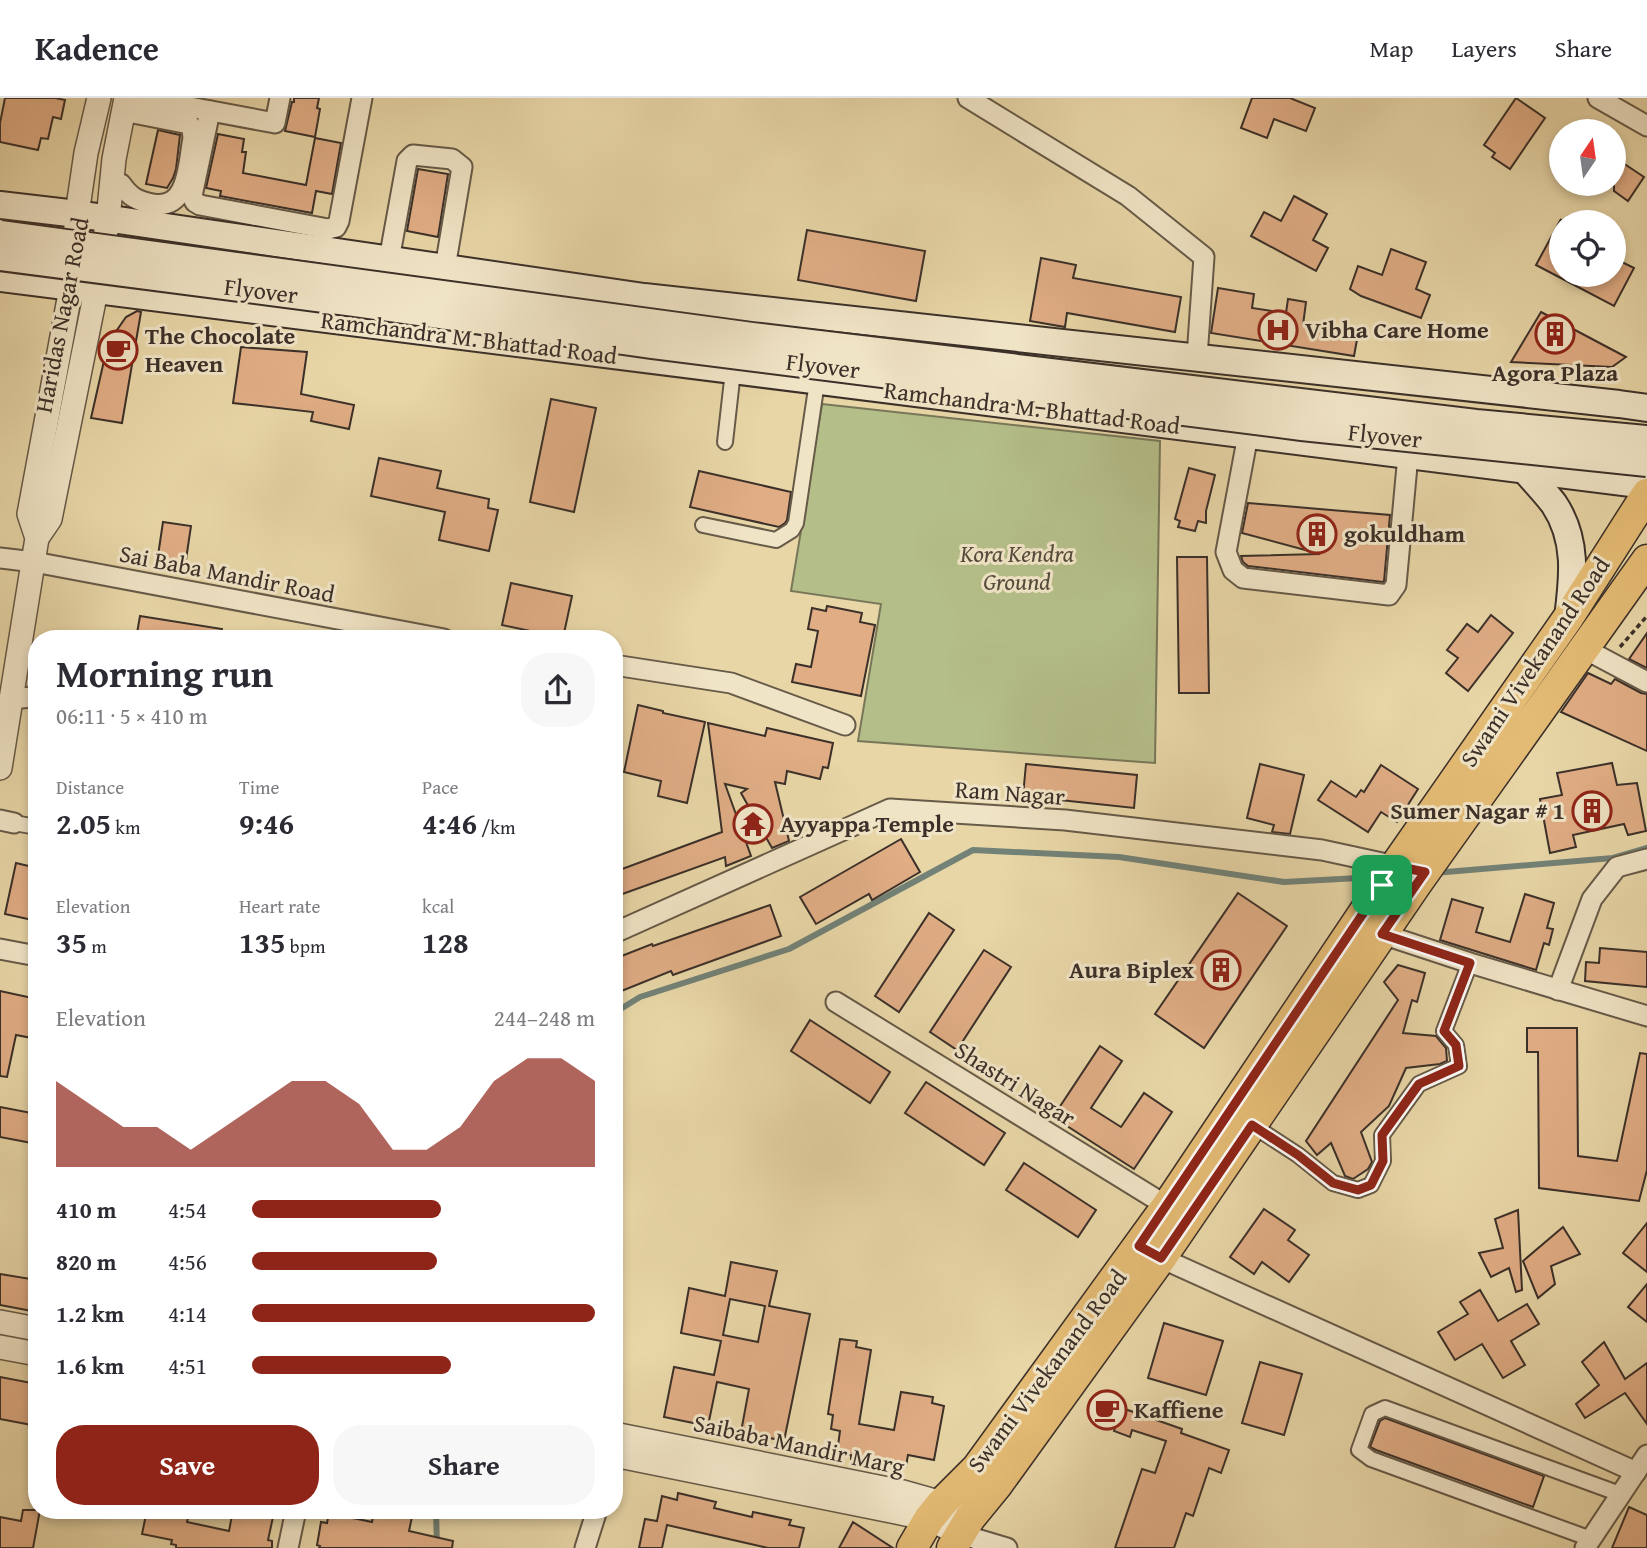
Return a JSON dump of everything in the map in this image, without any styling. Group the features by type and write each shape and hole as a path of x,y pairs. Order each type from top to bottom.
{"main road":[{"path":"0,205 644,297 1647,408"},
{"name":"Flyover","path":"0,234 765,338 1476,423 1647,439"},
{"name":"Flyover","path":"0,257 651,345 1302,427 1647,463"},
{"name":"Ramchandra M. Bhattad Road","path":"0,278 1647,485"},
{"path":"1619,404 1647,392"},
{"path":"1525,470 1555,506 1572,551 1573,575 1567,618"},
{"name":"Swami Vivekanand Road","path":"961,1533 997,1485 1150,1252 1167,1206 1403,875 1647,494"},
{"name":"Swami Vivekanand Road","path":"912,1548 935,1511 977,1468 1252,1125 1382,934 1403,875 1595,655 1647,561"}],"street":[{"name":"Haridas Nagar Road","path":"83,290 77,214 86,153 99,98"},
{"path":"130,102 210,111 275,123 280,98"},
{"path":"210,111 192,196 195,202 328,229 336,227 339,221 362,98"},
{"path":"968,98 1128,196 1204,257 1197,357"},
{"path":"1598,98 1647,126"},
{"name":"Haridas Nagar Road","path":"30,630 37,538 50,519 83,290 108,219 114,159 130,102"},
{"path":"121,184 128,194 138,201 160,205 177,198 183,190 193,138 189,124 130,102"},
{"path":"389,260 407,161 413,155 452,159 462,167 445,268"},
{"path":"725,442 733,371"},
{"path":"703,525 776,540 792,530 796,523 817,382"},
{"path":"1248,435 1226,552 1233,570 1243,578 1389,595 1396,585 1408,456"},
{"name":"Sai Baba Mandir Road","path":"0,558 34,562 396,630"},
{"path":"1595,655 1647,682"},
{"path":"623,666 731,684 845,726"},
{"name":"Haridas Nagar Road","path":"0,768 27,697 28,678"},
{"name":"Ram Nagar","path":"623,929 890,809 1065,820 1322,850 1403,875"},
{"path":"7,821 28,825"},
{"path":"1559,990 1592,899 1618,867 1647,859"},
{"path":"1382,934 1647,1016"},
{"path":"0,949 28,954"},
{"path":"1252,1125 1298,1155 1333,1183 1358,1190 1371,1185 1383,1161 1382,1135 1419,1084 1459,1066 1456,1045 1444,1031 1470,963"},
{"name":"Shastri Nagar","path":"836,1002 1167,1206"},
{"path":"1150,1252 1636,1472"},
{"path":"0,1322 28,1327"},
{"path":"0,1347 28,1352"},
{"path":"1620,1494 1385,1408 1372,1414 1359,1450 1371,1458 1588,1544 1647,1455"},
{"name":"Saibaba Mandir Marg","path":"623,1436 890,1490 935,1511 961,1533"},
{"name":"Saibaba Mandir Marg","path":"623,1457 935,1511"},
{"path":"288,1548 294,1519"},
{"path":"585,1548 594,1519"},
{"path":"961,1533 1003,1546"}],"path":[{"path":"1595,655 1647,616"}],"green space":[{"name":"Kora Kendra Ground","path":"822,404 1160,441 1155,763 858,741 881,604 791,591"}],"building":[{"path":"5,98 65,100 61,119 53,117 48,139 41,138 38,150 0,142 0,123"},
{"path":"294,98 319,98 317,108 320,109 315,137 285,131"},
{"path":"1252,98 1290,98 1315,108 1306,131 1274,119 1267,138 1241,128"},
{"path":"1516,98 1545,118 1510,169 1492,157 1495,153 1484,145"},
{"path":"158,130 180,135 176,169 167,188 146,184"},
{"path":"218,134 244,139 242,152 246,152 243,173 306,185 315,138 341,143 332,194 316,191 312,213 220,196 221,191 206,188"},
{"path":"1626,165 1644,177 1628,201 1621,196 1626,196"},
{"path":"418,169 448,174 438,237 407,231"},
{"path":"1294,196 1327,214 1313,240 1328,248 1316,271 1251,236 1264,212 1281,221"},
{"path":"807,230 925,251 916,301 798,280"},
{"path":"1549,241 1549,272 1536,265"},
{"path":"1391,249 1426,262 1416,289 1430,295 1421,318 1361,296 1350,289 1358,266 1382,275"},
{"path":"1041,258 1076,265 1073,278 1181,297 1175,332 1067,313 1065,327 1030,321"},
{"path":"1626,264 1634,268 1626,283"},
{"path":"1578,287 1624,287 1614,306"},
{"path":"1218,288 1254,294 1252,308 1286,313 1288,299 1306,302 1303,325 1358,334 1354,356 1211,333"},
{"path":"137,311 141,312 122,423 91,418 108,343 126,317"},
{"name":"Agora Plaza","path":"1541,312 1626,357 1612,367 1511,362"},
{"path":"241,347 307,352 301,394 354,405 349,429 311,421 313,412 233,403"},
{"path":"551,399 596,408 574,512 530,502"},
{"path":"379,458 441,471 437,488 489,499 488,508 498,510 489,551 439,540 445,512 371,496"},
{"path":"1189,468 1215,475 1206,511 1206,523 1198,521 1195,531 1178,527 1180,521 1175,519"},
{"path":"699,471 791,492 787,520 779,527 690,507"},
{"name":"gokuldham","path":"1248,503 1390,515 1384,581 1248,566 1241,556 1320,554 1242,533"},
{"path":"163,522 191,526 184,573 156,569"},
{"path":"1177,557 1207,557 1209,693 1179,693"},
{"path":"511,583 572,596 565,630 525,630 502,625"},
{"path":"827,606 862,613 860,622 875,625 861,696 792,682 796,664 811,667 818,631 808,629 812,608 826,611"},
{"path":"1491,615 1513,633 1468,691 1446,673 1458,658 1447,650 1467,624 1478,632"},
{"path":"140,616 222,629 222,630 138,630"},
{"path":"1647,633 1647,668 1629,659"},
{"path":"1588,673 1611,684 1615,679 1647,694 1647,751 1561,712"},
{"path":"638,705 705,722 687,803 658,796 661,781 624,772"},
{"path":"708,723 765,736 767,728 833,743 828,768 823,767 820,779 787,771 785,784 775,782 789,841 772,848 741,793 747,789 725,784 751,856 726,866 725,857 623,894 623,869 722,832"},
{"name":"Sumer Nagar # 1","path":"1612,763 1617,785 1637,783 1646,831 1628,835 1624,824 1573,835 1576,847 1550,853 1540,799 1562,795 1557,773"},
{"path":"1026,764 1137,775 1134,808 1023,796"},
{"path":"1260,764 1304,775 1290,834 1272,832 1274,825 1247,818"},
{"path":"1381,765 1418,789 1397,822 1381,812 1368,832 1318,800 1331,781 1356,797 1361,790 1364,792"},
{"path":"901,839 920,872 872,900 869,894 816,924 800,897"},
{"path":"16,863 28,866 28,919 5,914"},
{"name":"Aura Biplex","path":"1238,893 1287,926 1204,1048 1155,1014"},
{"path":"1525,894 1554,903 1547,928 1553,929 1549,945 1544,943 1536,970 1440,940 1452,899 1483,908 1476,932 1510,942"},
{"path":"770,905 781,936 673,975 671,971 623,990 623,955 652,944 653,946"},
{"path":"929,913 954,930 899,1012 875,996"},
{"path":"1600,948 1647,952 1647,987 1585,981 1586,962 1599,963"},
{"path":"984,950 1011,967 957,1050 930,1032"},
{"path":"1398,965 1425,973 1417,1002 1412,1000 1403,1033 1436,1036 1446,1048 1447,1061 1406,1068 1389,1106 1361,1132 1372,1162 1368,1169 1353,1179 1345,1176 1331,1143 1317,1155 1306,1141 1398,1000 1384,982"},
{"path":"0,991 28,997 28,1037 16,1035 7,1077 0,1076"},
{"path":"810,1020 890,1072 870,1103 791,1051"},
{"path":"1527,1028 1577,1028 1578,1156 1617,1161 1640,1053 1647,1054 1647,1170 1639,1201 1539,1188 1538,1052 1527,1052"},
{"path":"1100,1046 1122,1061 1091,1108 1121,1127 1144,1093 1172,1112 1134,1169 1053,1117"},
{"path":"926,1082 1005,1133 984,1165 905,1113"},
{"path":"0,1107 28,1112 28,1142 0,1137"},
{"path":"1024,1163 1096,1210 1078,1237 1006,1190"},
{"path":"1264,1209 1295,1230 1288,1240 1309,1255 1289,1282 1262,1262 1254,1274 1230,1257"},
{"path":"1518,1210 1522,1290 1516,1292 1509,1268 1491,1277 1479,1253 1503,1248 1495,1219"},
{"path":"1647,1223 1647,1272 1623,1253"},
{"path":"1563,1227 1580,1254 1551,1266 1555,1284 1538,1298 1523,1261"},
{"path":"731,1262 777,1271 769,1306 810,1314 784,1441 741,1432 749,1389 717,1382 708,1426 664,1417 674,1367 714,1375 721,1341 681,1333 689,1288 725,1296","holes":["730,1299 765,1306 758,1342 723,1335"]},
{"path":"0,1274 28,1279 28,1310 0,1305"},
{"path":"1647,1284 1647,1322 1628,1307"},
{"path":"1480,1290 1498,1321 1527,1304 1539,1324 1511,1341 1525,1365 1503,1378 1482,1344 1455,1360 1438,1332 1468,1314 1460,1302"},
{"path":"1164,1323 1223,1341 1206,1395 1148,1378"},
{"path":"840,1339 857,1341 856,1347 871,1350 859,1424 894,1430 901,1392 933,1397 932,1403 944,1406 934,1460 908,1455 906,1466 894,1466 851,1459 851,1455 837,1453 840,1431 831,1429 833,1415 828,1414"},
{"path":"1604,1342 1625,1379 1647,1363 1647,1424 1625,1393 1585,1418 1576,1404 1599,1385 1582,1362"},
{"path":"1260,1362 1302,1374 1284,1435 1242,1423"},
{"path":"0,1377 28,1382 28,1424 0,1419"},
{"path":"1122,1408 1182,1429 1181,1433 1229,1450 1221,1473 1209,1468 1193,1516 1186,1513 1174,1548 1115,1548 1142,1469 1155,1473 1166,1441 1132,1430 1130,1437 1114,1431"},
{"path":"1385,1418 1544,1476 1533,1507 1370,1447 1380,1421"},
{"path":"678,1493 716,1502 714,1508 752,1517 753,1512 791,1520 789,1525 804,1528 799,1548 768,1548 667,1525 662,1548 639,1548 645,1519 657,1521 662,1496 677,1500"},
{"path":"1629,1507 1647,1515 1647,1548 1612,1548"},
{"path":"23,1510 28,1510 28,1519 38,1519 33,1548 0,1548 0,1517 21,1521"},
{"path":"145,1519 188,1519 187,1522 229,1531 231,1519 273,1519 268,1540 272,1541 272,1548 176,1548 176,1545 171,1544 172,1540 142,1534"},
{"path":"328,1519 372,1522 372,1519 412,1519 409,1531 453,1541 452,1548 319,1548 317,1545 321,1522 327,1523"},
{"path":"853,1522 893,1548 839,1548"}],"waterway":[{"path":"1434,873 1613,858 1647,848"},
{"path":"623,1007 640,997 789,949 973,850 1119,857 1284,882 1378,877"},
{"path":"436,1519 437,1548"}],"place":[{"name":"Vibha Care Home","path":"1278,330"},
{"name":"Agora Plaza","path":"1555,334"},
{"name":"The Chocolate Heaven","path":"118,350"},
{"name":"gokuldham","path":"1317,534"},
{"name":"Sumer Nagar # 1","path":"1592,811"},
{"name":"Ayyappa Temple","path":"753,824"},
{"name":"Aura Biplex","path":"1221,970"},
{"name":"Kaffiene","path":"1107,1410"}],"route":[{"path":"1395,866 1425,872 1382,934 1470,963 1444,1031 1456,1045 1459,1066 1419,1084 1382,1135 1383,1161 1371,1185 1358,1190 1333,1183 1298,1155 1252,1125 1161,1258 1139,1246 1167,1206 1382,885 1395,866"}]}
